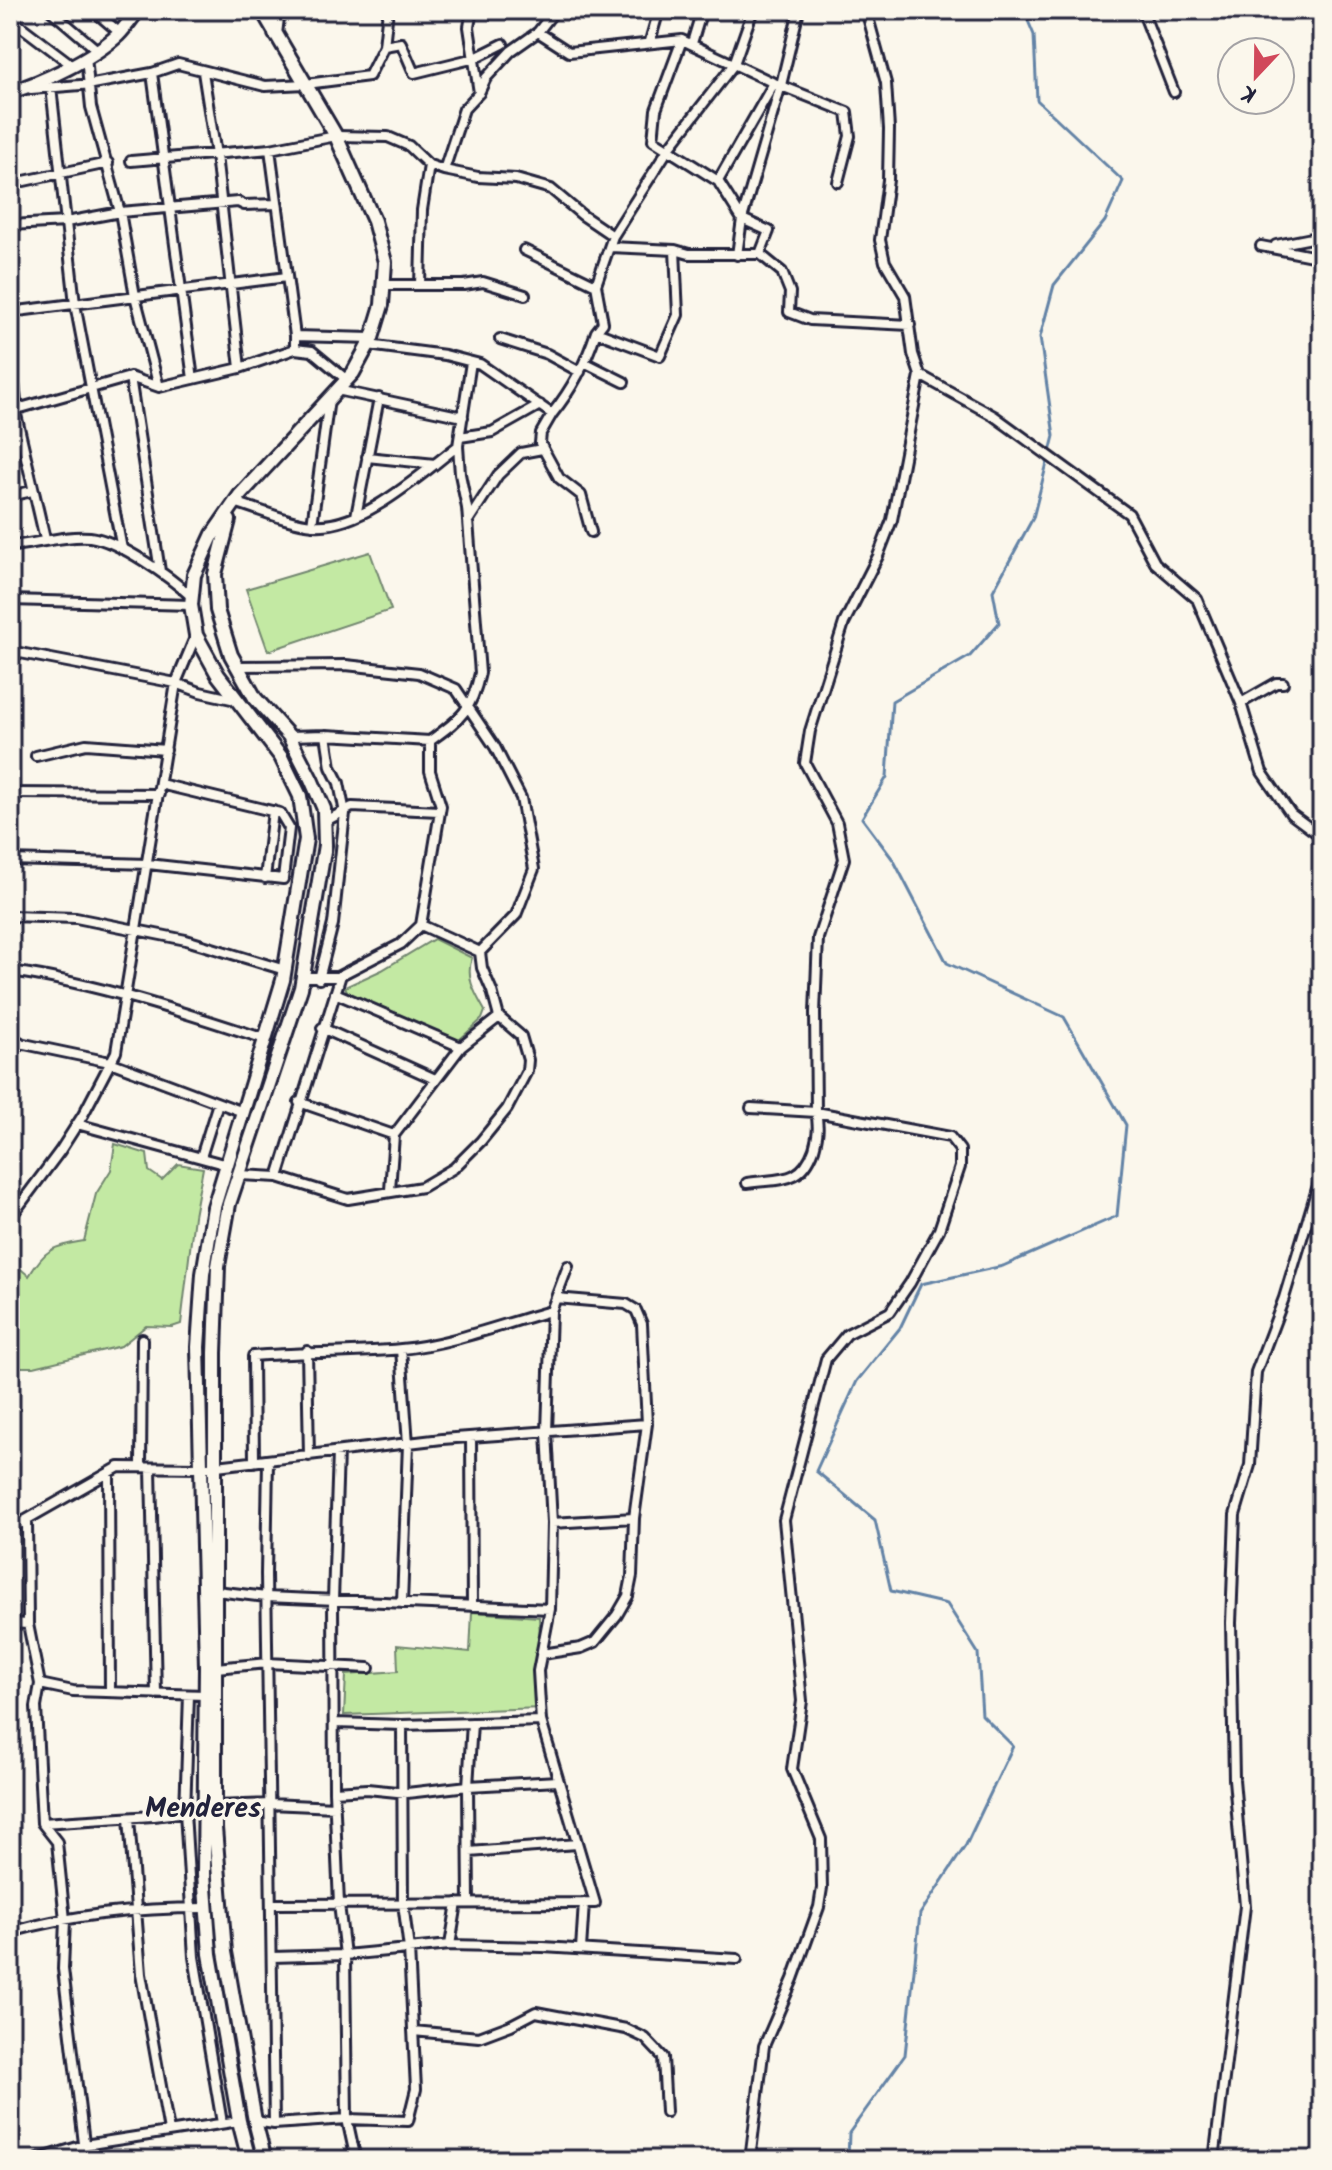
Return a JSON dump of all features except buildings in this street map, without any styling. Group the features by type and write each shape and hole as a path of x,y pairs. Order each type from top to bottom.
{"main road":[{"path":"14,91 91,53 120,33 138,10"},
{"path":"262,10 336,136 374,221 385,262 382,305 370,342 347,380 238,499 213,534 194,575 191,601 196,635 218,675 281,757 300,796 306,839 285,970 214,1207 203,1274 198,1347 210,1808 225,1952 255,2121 265,2160"},
{"path":"275,34 278,10"},
{"path":"238,499 224,532 215,574 217,610 231,655 255,698 289,736 311,779 324,809 325,845 303,977 229,1204 218,1266 215,1353 216,1668 204,1874 210,1954 239,2121 249,2160"}],"street":[{"path":"50,10 91,53 88,85 91,107 120,212 135,296 159,387"},
{"path":"93,10 120,33"},
{"path":"14,91 88,85 152,73 178,64 265,86 369,76 384,46 388,10"},
{"path":"472,10 469,27 479,93"},
{"path":"444,170 464,109 479,93 486,78 538,32 555,10"},
{"path":"650,41 659,10"},
{"path":"692,43 702,10"},
{"path":"591,532 581,495 559,478 542,449 541,433 586,363 596,332 603,323 596,285 613,236 669,148 734,64 753,10"},
{"path":"737,255 742,219 799,10"},
{"path":"747,1183 800,1174 806,1168 819,1127 816,1112 818,938 844,859 837,823 805,763 810,731 844,623 878,556 892,520 920,375 913,354 905,296 885,262 880,240 888,180 889,129 886,83 866,10"},
{"path":"1142,10 1174,92"},
{"path":"10,18 72,65"},
{"path":"538,32 569,52 682,40 847,112 850,136 838,182"},
{"path":"682,40 656,110 653,140 718,181 742,219 769,231 760,254"},
{"path":"384,46 401,43 414,73 475,58 503,44"},
{"path":"203,72 216,155 240,368"},
{"path":"152,73 193,379"},
{"path":"718,181 755,111 777,84"},
{"path":"51,87 75,304 122,549"},
{"path":"131,161 270,149 336,136 388,137 409,146 429,165 444,170 478,177 516,179 551,189 613,236"},
{"path":"270,149 295,349"},
{"path":"10,184 108,163"},
{"path":"420,285 422,210 429,165"},
{"path":"10,225 66,222 120,212 238,202 244,205 277,204"},
{"path":"1322,236 1261,246 1322,258"},
{"path":"610,247 675,250 689,254 760,254 782,272 790,292 789,312 810,320 910,325"},
{"path":"524,250 596,285"},
{"path":"596,332 660,356 678,315 675,250"},
{"path":"10,312 287,277"},
{"path":"384,285 483,282 525,295"},
{"path":"295,336 370,342 480,364 552,414"},
{"path":"500,339 547,354 580,372"},
{"path":"10,347 14,407"},
{"path":"14,407 130,377 159,387 240,368 295,349 312,351 347,380"},
{"path":"289,736 430,741 469,708 475,697 480,673 459,441 471,362"},
{"path":"586,363 624,382"},
{"path":"920,375 994,416 1129,514 1155,563 1197,599 1241,703 1262,772 1291,814 1322,837"},
{"path":"130,377 160,571"},
{"path":"10,392 45,539"},
{"path":"312,525 333,395 379,398 463,417"},
{"path":"356,516 379,398"},
{"path":"238,499 312,525 330,525 356,516 394,495 459,441 492,432 540,405"},
{"path":"468,522 498,475 521,453 542,449"},
{"path":"367,457 435,464"},
{"path":"10,496 32,491"},
{"path":"10,546 45,539 92,537 122,549 160,571 191,601"},
{"path":"10,600 191,601"},
{"path":"10,1218 77,1124 116,1052 176,683 196,635"},
{"path":"10,651 176,683 237,700"},
{"path":"238,666 346,665 419,673 456,689 495,747 521,798 534,869 516,915 480,952"},
{"path":"1241,703 1276,683 1283,683"},
{"path":"319,979 333,924 345,813 339,783 331,767 326,735"},
{"path":"303,977 319,979 341,975 401,944 421,925 440,797 430,771 430,741"},
{"path":"36,756 86,744 166,750"},
{"path":"10,860 148,864 283,879 289,828 280,813 160,784"},
{"path":"10,793 159,794"},
{"path":"324,822 352,807 439,811"},
{"path":"265,878 273,811"},
{"path":"10,916 76,918 186,940 285,970"},
{"path":"421,925 480,952"},
{"path":"239,1175 278,1177 348,1199 422,1187 454,1168 507,1109 527,1071 528,1060 521,1036 499,1017 482,968 480,952"},
{"path":"10,971 126,997 265,1039"},
{"path":"278,1177 341,975"},
{"path":"335,993 461,1047"},
{"path":"390,1190 394,1135 461,1047 499,1017"},
{"path":"322,1028 435,1079"},
{"path":"10,1041 110,1062 243,1112"},
{"path":"10,1060 20,1042"},
{"path":"299,1102 394,1135"},
{"path":"201,1157 218,1103"},
{"path":"750,2160 764,2046 799,1965 819,1907 822,1888 821,1839 792,1769 802,1701 784,1520 826,1359 847,1334 890,1312 939,1230 960,1167 960,1150 950,1137 816,1112 751,1108"},
{"path":"77,1124 227,1165"},
{"path":"1214,2160 1245,1906 1234,1779 1231,1623 1235,1515 1250,1465 1256,1372 1284,1298 1322,1172"},
{"path":"272,1904 595,1903 541,1721 538,1671 550,1609 552,1523 547,1432 551,1311 568,1266"},
{"path":"542,1654 581,1648 595,1642 628,1596 632,1576 634,1518 647,1424 642,1324 636,1310 626,1304 556,1298"},
{"path":"254,1462 253,1356 307,1351 401,1349 443,1341 551,1311"},
{"path":"142,1339 156,1694"},
{"path":"401,1349 408,1444 402,1603"},
{"path":"307,1351 309,1456"},
{"path":"10,1529 119,1467 200,1468 471,1437 647,1424"},
{"path":"471,1437 472,1606"},
{"path":"338,1452 333,1600 336,1666 334,1791 339,1904 345,1955 347,2119 356,2160"},
{"path":"268,1461 266,1597 274,2124"},
{"path":"109,1473 110,1692"},
{"path":"552,1523 634,1518"},
{"path":"27,1520 28,1624 40,1684 36,1707 42,1823 57,1842 65,1920 63,1969 86,2160"},
{"path":"216,1591 266,1597 550,1609"},
{"path":"10,1623 28,1624"},
{"path":"216,1668 267,1663 369,1668"},
{"path":"40,1684 73,1691 205,1695"},
{"path":"189,1695 185,1812 194,1957 222,2123"},
{"path":"335,1723 402,1725 541,1721"},
{"path":"469,1903 468,1786 472,1723"},
{"path":"255,2121 274,2124 347,2119 408,2121 416,2089 409,1949 403,1903 402,1725"},
{"path":"334,1791 367,1789 403,1792 558,1781"},
{"path":"42,1823 270,1804 335,1807"},
{"path":"129,1818 141,1974 169,2131"},
{"path":"469,1852 577,1844"},
{"path":"450,1945 457,1903"},
{"path":"581,1949 584,1903"},
{"path":"10,1932 65,1920 137,1910 206,1908"},
{"path":"272,1957 345,1955 450,1945 737,1959"},
{"path":"413,2031 479,2037 536,2012 626,2029 645,2038 663,2057 666,2112"},
{"path":"36,2160 84,2145 239,2121"},
{"path":"10,2147 12,2160"}],"green space":[{"path":"370,552 391,610 268,651 246,589"},
{"path":"434,939 472,958 470,979 485,1011 482,1019 457,1042 348,993 345,987 382,970"},
{"path":"115,1144 147,1154 149,1171 162,1180 178,1164 203,1168 181,1324 172,1327 146,1326 121,1346 34,1367 10,1367 10,1260 29,1276 51,1250 84,1241 96,1194 111,1170"},
{"path":"472,1612 539,1617 543,1708 344,1715 346,1675 398,1671 397,1645 470,1652"}],"waterway":[{"path":"1015,10 1026,16 1034,35 1037,100 1123,181 1105,221 1054,285 1040,337 1054,436 1050,452"},
{"path":"848,2160 849,2133 905,2055 920,1914 966,1845 1013,1746 982,1715 978,1653 947,1604 891,1591 875,1520 816,1471 857,1381 900,1328 921,1284 1003,1266 1117,1216 1126,1125 1064,1017 947,963 894,861 862,818 887,777 892,701 970,656 999,623 993,591 1033,518 1048,459"}],"district":[{"name":"Menderes","path":"203,1809"}]}
